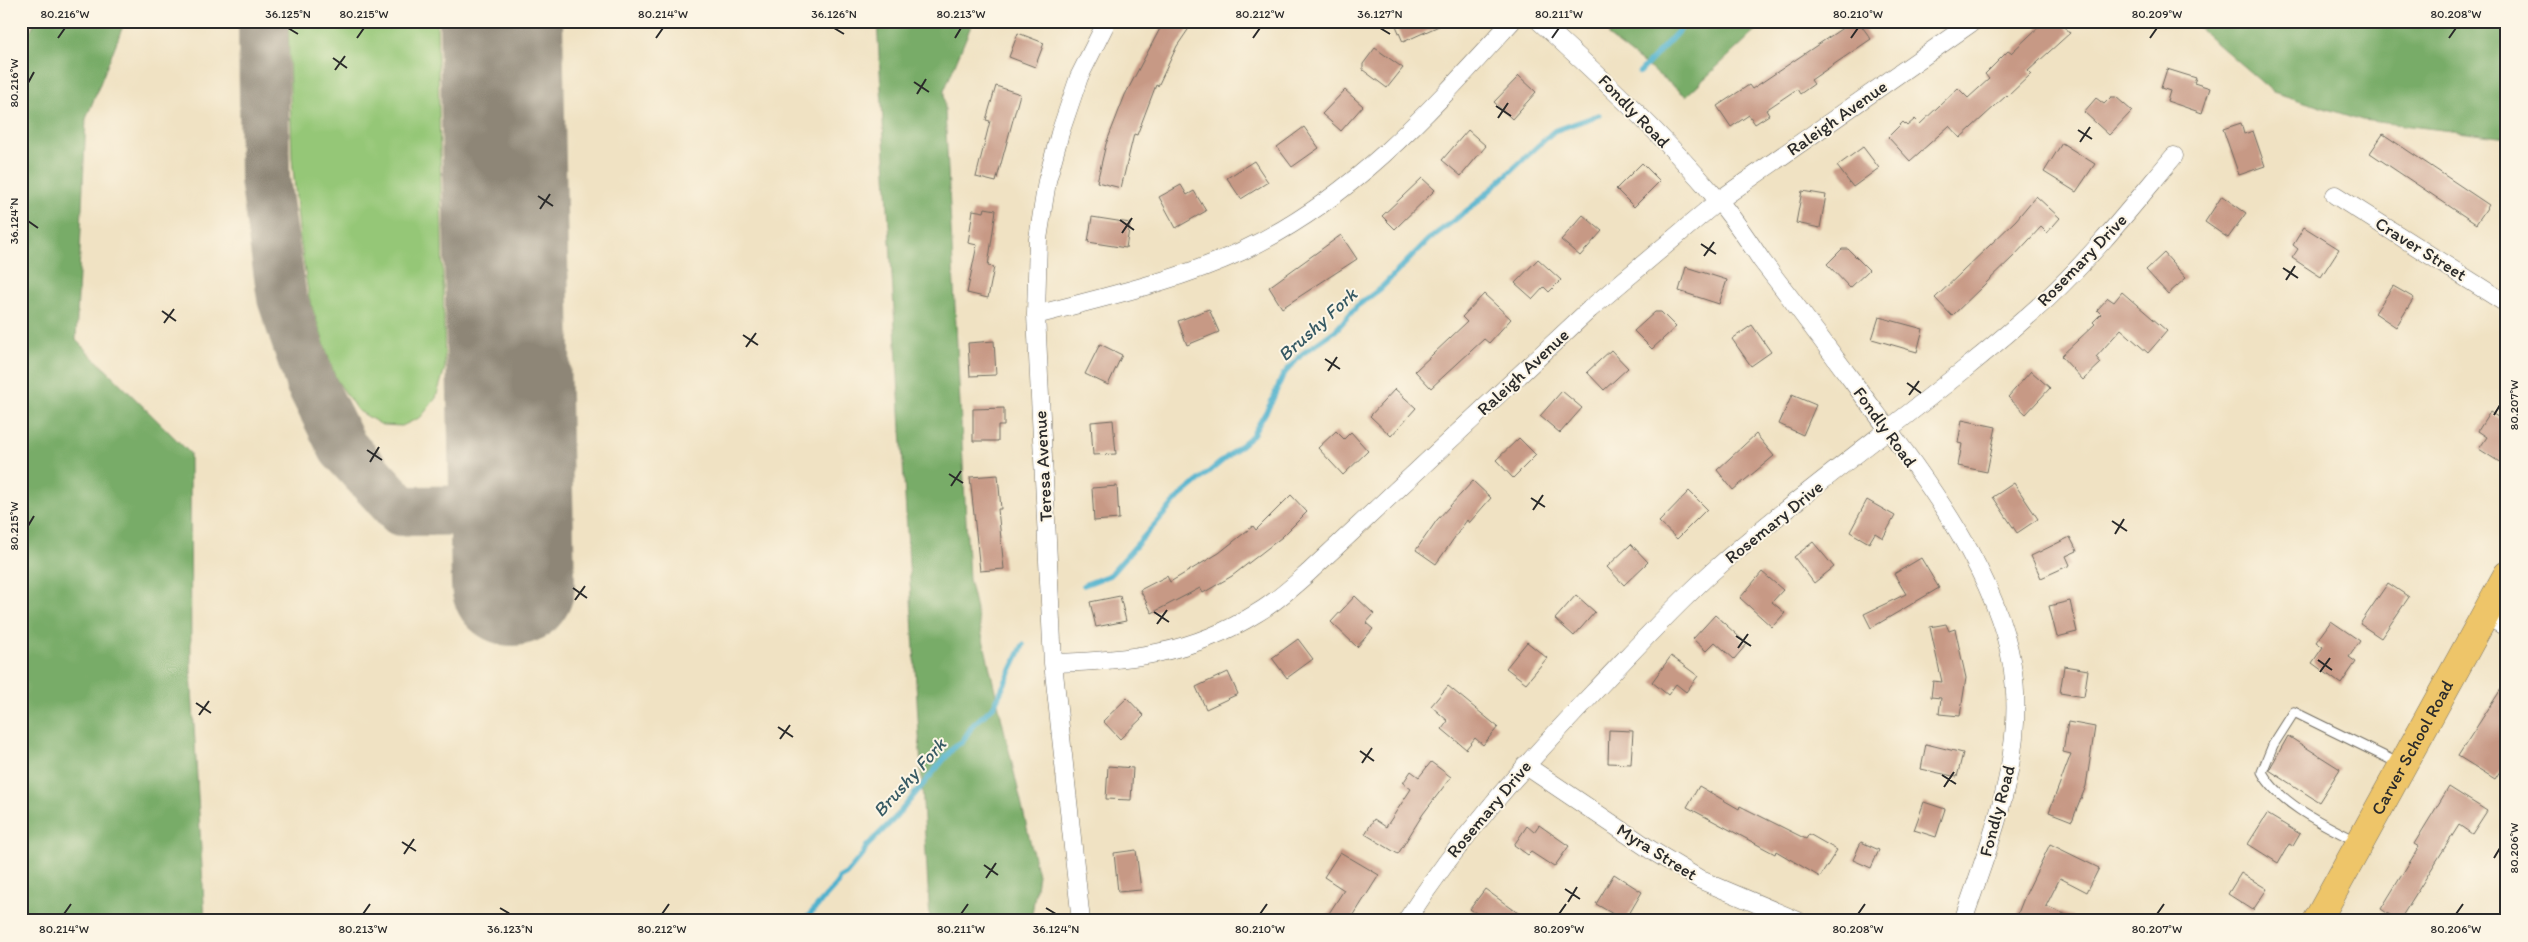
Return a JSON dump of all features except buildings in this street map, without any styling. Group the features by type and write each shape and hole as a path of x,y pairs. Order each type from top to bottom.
{"main road":[{"name":"Carver School Road","path":"2317,921 2402,766 2496,621 2507,575"}],"street":[{"name":"Teresa Avenue","path":"1082,921 1053,663 1036,315 1038,239 1047,181 1060,133 1079,77 1107,21"},
{"path":"1036,315 1149,285 1205,267 1244,250 1288,226 1337,194 1383,157 1431,110 1512,21"},
{"name":"Fondly Road","path":"1539,21 1636,111 1718,200 1888,430 1946,513 1976,564 1994,602 2005,633 2012,666 2015,733 2008,775 1991,840 1962,921"},
{"name":"Raleigh Avenue","path":"1053,663 1113,661 1179,648 1202,640 1256,614 1270,605 1308,573 1590,309 1718,200 1974,21"},
{"name":"Rosemary Drive","path":"1406,921 1467,832 1525,765 1658,625 1712,573 2000,341 2050,296 2102,242 2174,156"},
{"name":"Craver Street","path":"2336,195 2507,304"},
{"name":"Myra Street","path":"1525,765 1651,850 1702,880 1798,921"}],"lane":[{"path":"2360,843 2281,796 2268,782 2262,772 2273,745 2294,712 2402,766"}],"green space":[{"path":"36,21 125,21 86,119 76,340 190,453 191,671 205,921 21,921 21,46"},
{"path":"288,21 437,21 445,368 436,398 421,417 402,426 382,425 357,410 336,379 309,298 300,239 292,158"},
{"path":"877,21 973,21 944,91 969,579 1038,875 1031,921 930,921"},
{"path":"1620,21 1766,21 1686,96 1608,36"},
{"path":"2191,21 2507,21 2507,138 2362,120 2273,92"}],"waterway":[{"name":"Brushy Fork","path":"1640,72 1688,21"},
{"name":"Brushy Fork","path":"1084,585 1110,575 1179,497 1252,436 1271,403 1283,375 1302,354 1336,330 1357,306 1380,289 1428,240 1473,206 1554,131 1599,115"},
{"name":"Brushy Fork","path":"804,921 837,884 839,878 846,874 863,854 866,847 895,818 955,746 962,742 973,725 994,706 1023,645"}],"taxiway":[{"path":"263,21 265,179 282,298 310,382 343,448 401,511 512,510"}],"runway":[{"path":"501,21 513,584"}]}
